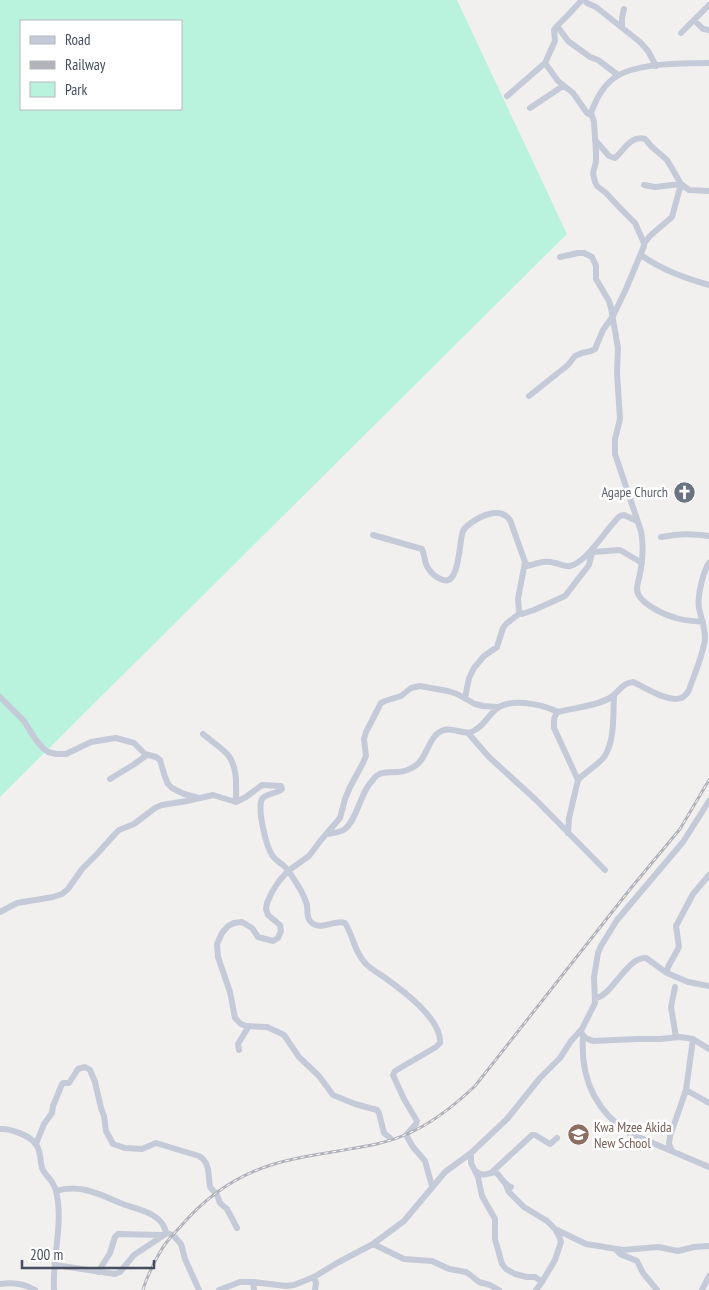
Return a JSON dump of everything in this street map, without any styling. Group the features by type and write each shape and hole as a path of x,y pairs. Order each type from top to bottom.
{"street":[{"path":"507,96 545,63 555,41 553,32 556,26 583,0 596,7 645,47 656,66"},
{"path":"596,7 602,0"},
{"path":"681,33 709,5"},
{"path":"622,28 624,9"},
{"path":"694,20 704,30 709,30"},
{"path":"556,26 568,41 618,75"},
{"path":"545,63 554,77 573,93 587,113 591,115"},
{"path":"644,243 635,223 596,184 593,173 596,160 594,122 591,111 602,90 618,75 635,69 656,66 709,63"},
{"path":"530,108 563,86"},
{"path":"595,140 609,156 615,158 623,148 635,139 646,139 667,160 681,184 689,190 709,190"},
{"path":"644,185 681,184"},
{"path":"529,396 568,365 575,356 594,349 626,290 644,243 672,217 681,184"},
{"path":"560,258 584,252 592,257 596,266 596,279 609,300 613,316 618,348 617,373 620,419 615,439 615,454 644,544 638,592 643,601 664,614 703,622"},
{"path":"641,255 667,271 709,285"},
{"path":"373,535 422,550 428,568 440,579 446,581 453,576 464,530 482,517 489,514 502,513 510,520 524,562 517,604 520,613"},
{"path":"524,562 528,566 541,562 552,562 570,566 593,550 620,516 624,515 637,521"},
{"path":"661,537 683,533 709,536"},
{"path":"593,550 620,550 642,563"},
{"path":"465,698 469,678 474,668 484,656 497,647 506,624 520,613 534,610 565,596 589,565 593,550"},
{"path":"390,1138 384,1133 377,1110 333,1095 319,1076 299,1057 284,1036 270,1028 249,1026 237,1021 230,992 218,957 217,944 222,933 228,926 242,922 252,928 258,937 273,941 278,938 281,931 280,925 268,915 267,903 279,881 309,856 340,818 350,787 364,763 366,756 364,739 366,732 381,703 402,696 415,686 448,691 483,706 498,707 521,703 536,704 558,712 602,701 614,696 624,684 633,682 664,696 677,699 686,696 690,690 705,638 699,598 705,569 709,563"},
{"path":"568,833 569,818 578,780 604,757 609,750 614,696"},
{"path":"0,697 24,721 36,740 48,752 66,754 91,742 116,738 135,743 144,753 156,756 160,760 165,777 172,788 184,794 200,798"},
{"path":"326,834 345,829 368,784 378,775 412,768 422,760 437,733 453,730 468,733 475,731 498,707"},
{"path":"558,712 554,720 554,728 578,780"},
{"path":"468,733 489,757 536,800 605,870"},
{"path":"204,734 229,756 233,763 236,802"},
{"path":"110,778 147,755"},
{"path":"0,912 17,903 62,894 68,889 82,869 119,830 134,824 162,805 216,796 236,802 262,786 281,786 282,789 280,791 263,798 260,809 264,831 270,851 297,884 306,904 311,923 328,926 341,921 345,922 356,951 367,966 386,978 425,1011 440,1036 440,1043 396,1071 393,1075 404,1099 417,1119 416,1124 406,1135 425,1161 432,1186"},
{"path":"219,1290 240,1282 294,1285 314,1277 373,1244 404,1221 445,1172 471,1153 507,1119 540,1078 560,1058 570,1041 582,1032 594,1007 596,998 594,977 601,946 617,920 683,842 709,801"},
{"path":"667,973 668,967 679,947 676,926 693,894 709,875"},
{"path":"596,998 603,996 621,975 638,959 642,958 646,958 667,973 688,982 709,986"},
{"path":"675,987 671,1007 676,1037"},
{"path":"239,1050 238,1044 249,1026"},
{"path":"582,1032 586,1038 593,1041 688,1038 709,1049"},
{"path":"582,1032 586,1075 598,1105 609,1118 629,1133 709,1167"},
{"path":"672,1151 669,1144 670,1136 686,1090 693,1039"},
{"path":"36,1144 44,1124 52,1113 62,1084 69,1083 78,1069 88,1068 93,1074 106,1131 111,1142 125,1148 139,1149 159,1143 199,1156 206,1163 210,1187 217,1195 220,1203 227,1209 237,1228"},
{"path":"686,1090 709,1102"},
{"path":"0,1129 8,1129 19,1133 30,1138 36,1144 41,1157 42,1167 51,1179 56,1191 58,1212 54,1290"},
{"path":"491,1173 532,1136 550,1144 557,1138"},
{"path":"471,1153 482,1196 495,1218 495,1238 504,1267 515,1274 534,1277 542,1282"},
{"path":"476,1171 482,1175 498,1173 503,1182 508,1186 509,1192 517,1201 547,1221 559,1236 561,1242 555,1260 536,1290"},
{"path":"56,1191 64,1188 73,1188 110,1197 154,1215 164,1226 164,1234"},
{"path":"555,1229 586,1244 615,1249 630,1250 658,1247 678,1251 709,1246"},
{"path":"98,1272 110,1254 116,1234 173,1235 181,1244 185,1260 198,1290"},
{"path":"55,1264 115,1274 120,1272 134,1255 164,1234"},
{"path":"373,1244 404,1259 432,1261 449,1269 466,1272 479,1282 500,1290"},
{"path":"615,1249 620,1254 637,1261 643,1273 657,1290"},
{"path":"703,1290 709,1276"},
{"path":"314,1277 316,1283 314,1290"},
{"path":"253,1282 254,1290"},
{"path":"0,1284 23,1285 35,1290"}],"green space":[{"path":"0,0 457,0 567,234 0,797"}],"railway":[{"path":"143,1290 153,1265 168,1241 200,1206 233,1182 258,1170 279,1163 373,1145 399,1137 417,1130 452,1107 475,1086 631,888 680,829 709,780"}],"place":[{"name":"Agape Church","path":"684,492"},
{"name":"Kwa Mzee Akida New School","path":"578,1135"}]}
